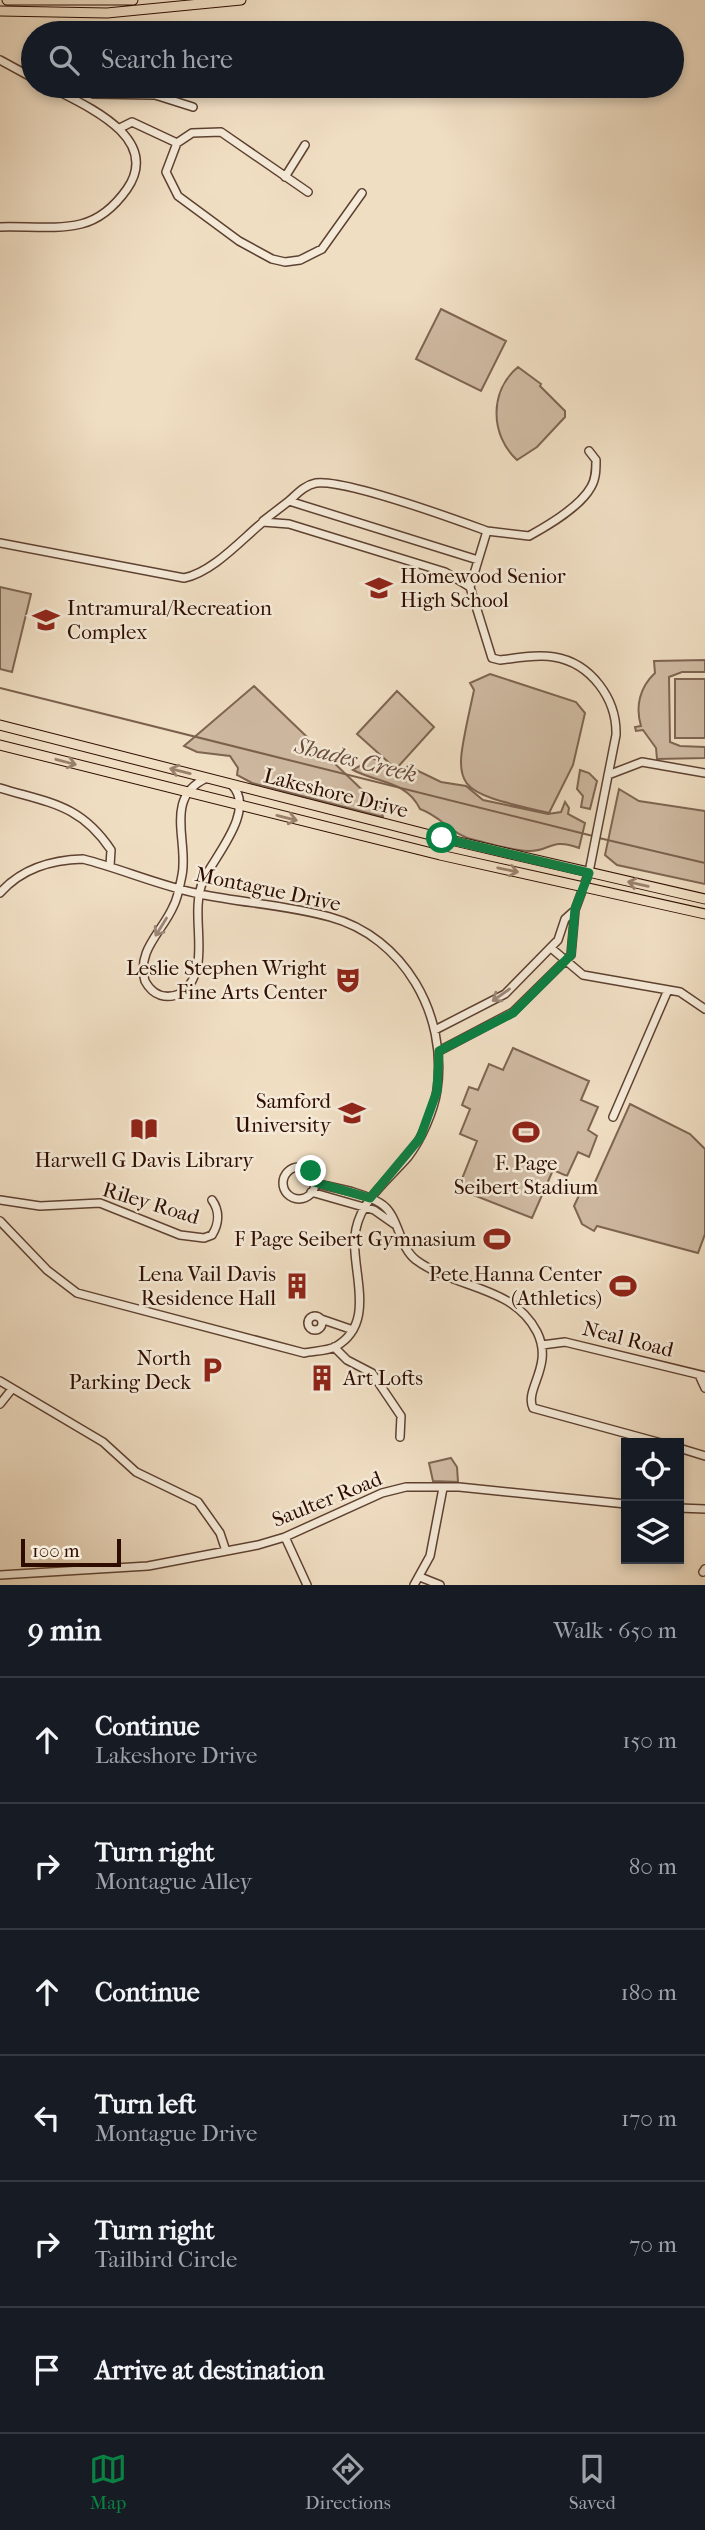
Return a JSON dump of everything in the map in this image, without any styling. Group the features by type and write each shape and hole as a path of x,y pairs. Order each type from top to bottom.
{"main road":[{"path":"6,0 133,0"},
{"path":"0,11 107,13 241,0"},
{"name":"Lakeshore Drive","path":"0,725 232,785 705,899"},
{"name":"Lakeshore Drive","path":"0,745 188,794 705,914"}],"street":[{"path":"0,60 21,71"},
{"path":"0,227 79,224 100,217 132,182 136,166 131,144 120,128 69,98"},
{"path":"164,98 193,107"},
{"path":"120,128 132,122 177,143"},
{"path":"308,192 221,132 212,130 192,134 177,143 166,172 178,196 239,241 272,259 285,262 300,260 322,249 362,193"},
{"path":"285,177 305,145"},
{"path":"0,544 184,578 193,576 214,562 289,500 308,486 316,484 350,487 487,531 529,536 574,504 593,483 596,460 589,451"},
{"path":"289,500 478,560"},
{"path":"263,522 289,524 432,568 470,587"},
{"path":"439,1051 513,1013 571,955 576,929 575,909 589,873 617,725 605,691 587,672 555,657 500,660 492,658 470,587 487,531"},
{"path":"608,778 642,762 705,773"},
{"path":"207,778 194,785 188,794 180,821 183,872 179,888 174,906 144,956 145,981 160,995 182,993 196,975 199,894 208,871 229,838 239,806 237,791 232,785"},
{"path":"0,788 68,808 82,816 111,850 110,866"},
{"name":"Montague Drive","path":"0,893 27,870 65,860 83,859 199,894 330,917 359,928 397,958 418,986 435,1030 439,1051 437,1091 420,1138 370,1198 355,1230 360,1309 353,1330"},
{"path":"435,1030 502,996 558,940 565,919 575,909"},
{"path":"558,940 571,945"},
{"path":"551,948 590,978 684,993 705,1009"},
{"path":"613,1117 668,990"},
{"path":"299,1165 310,1169 314,1182 311,1192 303,1200 293,1201 287,1196 284,1183 289,1172 299,1165"},
{"path":"314,1182 370,1198 387,1209 403,1244 420,1262 516,1305 531,1322 542,1345 541,1372 530,1395 533,1408 643,1438"},
{"path":"311,1192 365,1207 394,1224"},
{"name":"Riley Road","path":"0,1200 40,1206 100,1203 180,1235 204,1238 212,1235 218,1226 216,1206 212,1200"},
{"path":"0,1221 47,1270 77,1293 304,1353 334,1348 353,1330"},
{"path":"332,1324 312,1330 308,1322 312,1317 319,1318 353,1330"},
{"path":"319,1318 322,1325 319,1329"},
{"name":"Neal Road","path":"542,1345 565,1342 702,1376"},
{"path":"334,1348 341,1356 372,1373 401,1416 400,1437"},
{"path":"702,1376 705,1388"},
{"path":"0,1381 103,1442 136,1472 198,1502 220,1533 226,1551"},
{"path":"0,1404 12,1389"},
{"path":"684,1450 705,1456"},
{"name":"Saulter Road","path":"0,1575 124,1569 226,1551 285,1537 382,1493 406,1487 621,1504"},
{"path":"414,1585 420,1577 438,1529 443,1488"},
{"path":"684,1508 705,1509"},
{"path":"285,1537 307,1585"},
{"path":"420,1577 440,1585"}],"shaded area":[{"path":"441,309 506,341 481,391 416,359"},
{"path":"518,367 541,384 565,411 565,417 537,447 517,460 502,438 496,413 502,388"},
{"path":"0,587 31,594 12,672 0,669"},
{"path":"705,660 705,672 682,672 669,677 670,742 680,746 705,747 705,758 657,759 656,748 643,730 636,731 635,727 641,726 640,697 655,673 654,661"},
{"path":"490,674 576,702 585,713 573,765 549,813 490,798 474,790 465,780 461,767 462,748 474,690 470,683"},
{"path":"675,679 705,679 705,738 675,738"},
{"path":"254,686 381,808 383,817 252,783 237,775 238,768 230,756 197,752 184,746"},
{"path":"397,691 434,727 396,769 357,734"},
{"path":"373,758 400,777 408,766 441,782 466,786 483,800 548,814 561,812 565,802 569,808 568,814 585,823 579,848 556,844 528,851 467,838 420,809 408,793 400,788 353,770"},
{"path":"580,770 589,773 597,781 590,809 581,807 583,796 577,789"},
{"path":"619,789 639,801 705,811 705,884 617,865 605,855"},
{"name":"F. Page Seibert Stadium","path":"513,1048 589,1081 581,1100 598,1107 588,1130 597,1136 589,1157 578,1152 567,1176 553,1170 532,1218 458,1189 477,1141 460,1134 470,1109 462,1105 469,1087 478,1090 489,1064 503,1070"},
{"path":"630,1104 690,1134 705,1149 705,1234 698,1253 597,1226 594,1231 582,1224 574,1206 582,1189 591,1191"},
{"path":"451,1458 457,1467 458,1482 433,1481 429,1463"}],"waterway":[{"name":"Shades Creek","path":"0,688 593,836"},
{"name":"Shades Creek","path":"599,838 705,863"}],"place":[{"name":"Homewood Senior High School","path":"379,588"},
{"name":"Intramural/Recreation Complex","path":"46,620"},
{"name":"Leslie Stephen Wright Fine Arts Center","path":"348,980"},
{"name":"Samford University","path":"352,1113"},
{"name":"Harwell G Davis Library","path":"144,1129"},
{"name":"F. Page Seibert Stadium","path":"526,1132"},
{"name":"F Page Seibert Gymnasium","path":"497,1239"},
{"name":"Lena Vail Davis Residence Hall","path":"297,1286"},
{"name":"Pete Hanna Center (Athletics)","path":"623,1286"},
{"name":"North Parking Deck","path":"212,1370"},
{"name":"Art Lofts","path":"322,1378"}],"route":[{"path":"311,1171 314,1182 370,1198 408,1156 420,1138 437,1091 439,1051 513,1013 569,960 571,955 576,929 575,909 589,873 442,838"}]}
